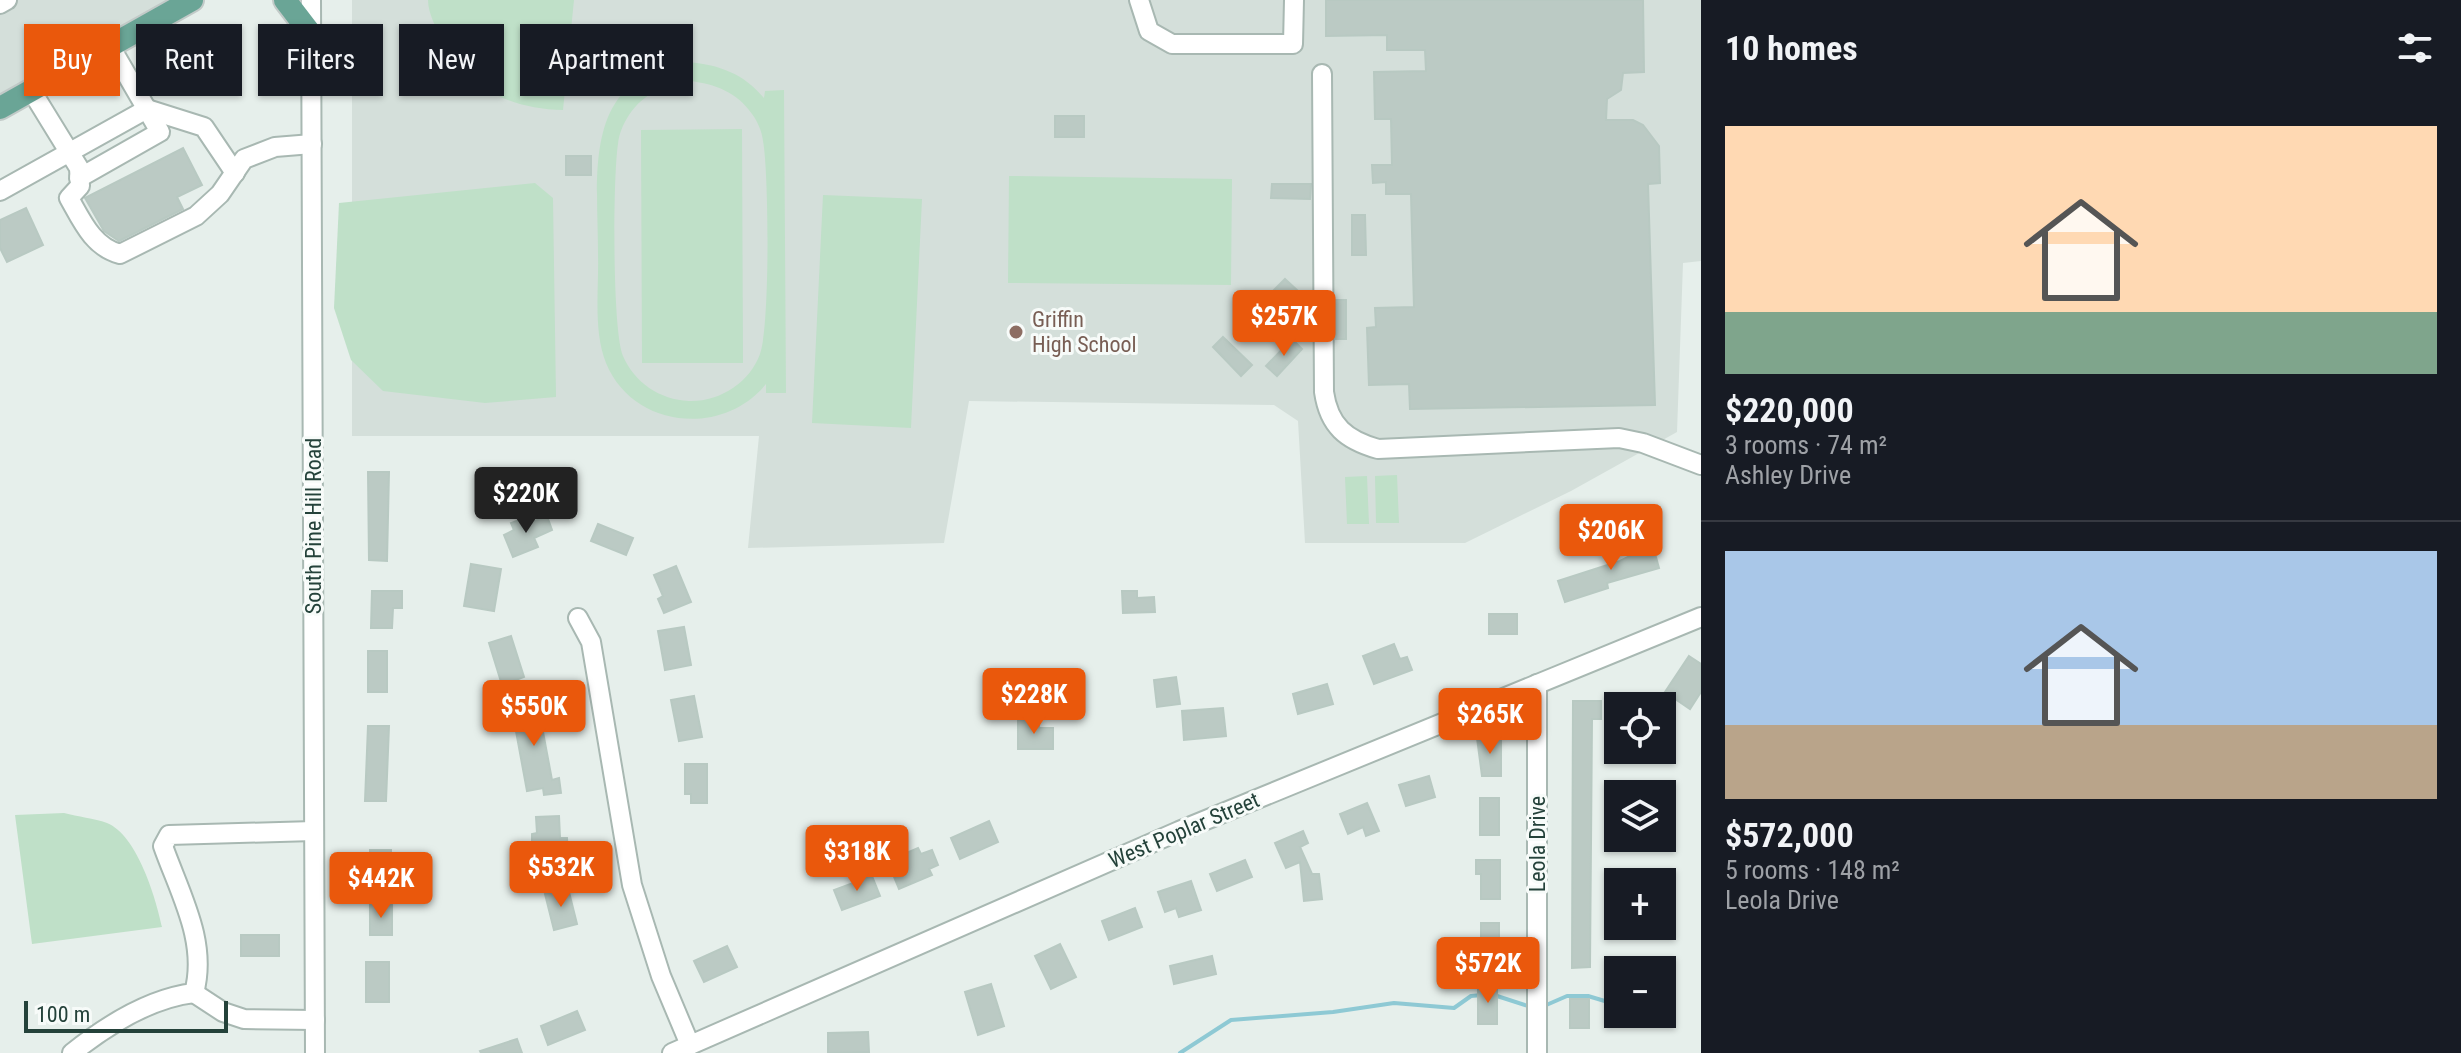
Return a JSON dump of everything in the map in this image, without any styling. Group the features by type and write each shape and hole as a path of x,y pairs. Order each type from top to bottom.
{"main road":[{"path":"285,0 303,24"},
{"path":"120,40 178,3"},
{"path":"0,108 24,94"}],"street":[{"path":"0,4 7,0"},
{"name":"South Pine Hill Road","path":"311,0 311,24"},
{"path":"1139,0 1149,31 1172,44 1293,44 1294,0"},
{"path":"79,178 160,132 120,63"},
{"path":"1322,74 1324,392 1327,415 1337,428 1355,443 1378,449 1619,438 1643,443 1701,465"},
{"path":"35,96 79,168 80,186 69,198 85,227 105,250 120,254 196,216 220,194 244,159 275,147 312,144"},
{"name":"South Pine Hill Road","path":"312,96 315,1053"},
{"path":"0,191 147,109 204,127 235,173"},
{"name":"West Poplar Street","path":"672,1053 1179,831 1701,617"},
{"path":"578,618 591,642 632,885 661,976 690,1045"},
{"name":"Leola Drive","path":"1537,684 1537,1053"},
{"path":"194,993 199,954 183,892 163,846 165,839 169,835 188,831 314,831"},
{"path":"72,1053 142,1009 170,997 194,993 244,1019 315,1020"}],"shaded area":[{"path":"0,0 191,0 142,24 136,24 136,27 120,35 120,24 24,24 24,82 0,94"},
{"name":"Griffin High School","path":"352,0 1701,0 1701,261 1683,263 1677,432 1571,491 1465,543 1305,543 1298,421 1274,405 969,401 944,543 748,548 759,436 352,436 352,96 383,96 383,24 352,24"}],"green space":[{"path":"428,0 574,0 572,24 520,24 520,96 564,96 563,110 525,105 499,96 504,96 504,24 435,24"},
{"path":"693,62 721,68 740,77 764,98 765,91 784,90 786,393 766,393 766,384 748,401 727,412 704,418 680,418 657,413 636,402 619,385 602,350 598,309 598,161 603,133 613,108 622,96 648,96 625,122 619,137 616,161 615,286 623,356 634,374 649,388 678,400 701,400 722,394 741,381 760,354 766,314 768,249 761,131 740,100 725,90 693,81"},
{"path":"742,129 743,363 642,363 641,130"},
{"path":"1009,176 1232,179 1231,285 1008,283"},
{"path":"535,183 553,198 556,397 485,403 383,391 351,360 334,308 339,203"},
{"path":"823,195 922,199 911,428 812,423"},
{"path":"1397,475 1399,523 1376,523 1375,476"},
{"path":"1367,476 1369,524 1347,524 1345,477"},
{"path":"64,813 107,823 127,840 144,869 162,927 32,944 15,815"}],"building":[{"path":"1326,0 1643,0 1644,72 1623,73 1621,90 1607,99 1606,120 1633,120 1643,125 1659,146 1660,183 1648,184 1655,405 1410,409 1409,384 1369,385 1367,328 1376,327 1375,308 1414,307 1411,194 1386,194 1386,182 1373,183 1372,165 1392,165 1391,119 1375,119 1374,72 1426,71 1425,50 1387,50 1387,35 1326,36"},
{"path":"1055,116 1084,116 1084,137 1055,137"},
{"path":"183,148 202,185 177,197 183,209 119,241 104,231 85,198"},
{"path":"566,156 591,156 591,175 566,175"},
{"path":"1272,184 1311,184 1310,199 1271,198"},
{"path":"26,208 43,245 7,262 0,248 0,220"},
{"path":"1352,215 1365,215 1366,255 1352,255"},
{"path":"1285,279 1310,302 1299,313 1274,290"},
{"path":"1335,300 1346,300 1346,339 1336,339"},
{"path":"1223,337 1252,365 1241,376 1213,347"},
{"path":"1292,339 1302,349 1277,376 1266,366"},
{"path":"368,472 389,472 387,561 369,560"},
{"path":"547,516 552,530 534,538 538,547 513,557 504,535 514,530 511,523 522,519 525,525"},
{"path":"598,524 633,538 626,555 591,541"},
{"path":"1651,539 1659,568 1607,583 1608,588 1565,602 1558,581 1620,561 1630,556 1627,546"},
{"path":"471,564 501,569 494,611 464,606"},
{"path":"676,566 691,602 664,613 658,599 663,596 654,575"},
{"path":"372,591 402,591 402,608 393,608 392,628 371,628"},
{"path":"1122,591 1137,591 1137,598 1154,597 1155,612 1123,613"},
{"path":"1489,614 1517,614 1517,634 1489,634"},
{"path":"684,627 691,665 665,670 658,631"},
{"path":"511,636 524,677 502,685 489,643"},
{"path":"1394,644 1400,659 1407,657 1412,670 1374,684 1363,656"},
{"path":"368,651 387,651 387,692 368,692"},
{"path":"1689,656 1701,664 1701,692 1690,709 1676,699 1676,692 1665,692"},
{"path":"1176,677 1180,704 1157,707 1154,680"},
{"path":"1327,684 1333,704 1298,714 1293,694"},
{"path":"694,696 702,737 679,741 671,700"},
{"path":"537,700 552,780 559,778 561,793 544,795 543,788 527,791 511,704"},
{"path":"1573,701 1601,701 1601,719 1592,719 1590,967 1572,968"},
{"path":"1223,708 1226,736 1184,740 1182,711"},
{"path":"1018,720 1039,720 1039,728 1053,728 1053,749 1018,749"},
{"path":"368,726 389,726 386,801 365,801"},
{"path":"1477,738 1501,738 1501,776 1482,776"},
{"path":"685,764 707,764 707,803 691,803 691,794 685,794"},
{"path":"1429,776 1435,797 1406,806 1399,785"},
{"path":"1480,798 1499,798 1499,835 1480,835"},
{"path":"1367,803 1379,831 1366,836 1363,827 1348,834 1340,814"},
{"path":"559,816 560,838 567,838 568,855 532,856 532,834 537,833 536,817"},
{"path":"989,821 998,842 960,859 951,838"},
{"path":"1303,831 1308,843 1300,847 1312,874 1319,874 1322,899 1304,901 1300,862 1286,868 1275,843"},
{"path":"918,848 921,854 932,850 938,865 929,869 932,875 899,889 890,867 906,860 904,854"},
{"path":"370,850 391,850 391,882 370,882"},
{"path":"1245,860 1252,877 1217,891 1210,874"},
{"path":"1476,860 1500,860 1500,899 1481,899 1481,874 1476,874"},
{"path":"872,876 880,896 842,910 834,890"},
{"path":"1191,881 1201,910 1179,917 1176,908 1165,912 1158,892"},
{"path":"568,888 577,924 554,930 545,894"},
{"path":"370,905 392,905 392,935 370,935"},
{"path":"1135,908 1142,927 1109,940 1102,921"},
{"path":"1481,923 1499,923 1499,961 1481,961"},
{"path":"241,935 279,935 279,956 241,956"},
{"path":"1060,944 1076,977 1051,989 1035,956"},
{"path":"727,946 737,967 704,982 694,961"},
{"path":"1212,956 1216,974 1174,984 1170,966"},
{"path":"366,962 389,962 389,1002 366,1002"},
{"path":"991,984 1004,1026 978,1035 965,992"},
{"path":"1478,986 1497,986 1497,1024 1478,1024"},
{"path":"1570,999 1589,999 1589,1028 1570,1028"},
{"path":"577,1011 585,1030 548,1045 541,1026"},
{"path":"868,1032 869,1052 828,1053 828,1033"},
{"path":"517,1039 522,1053 480,1051"}],"waterway":[{"path":"1180,1053 1231,1020 1333,1012 1394,1003 1454,1008 1471,996 1482,995"},
{"path":"1494,995 1531,1007"},
{"path":"1544,1006 1567,996 1588,996 1604,1001"}],"place":[{"name":"Griffin High School","path":"1016,332"}]}
